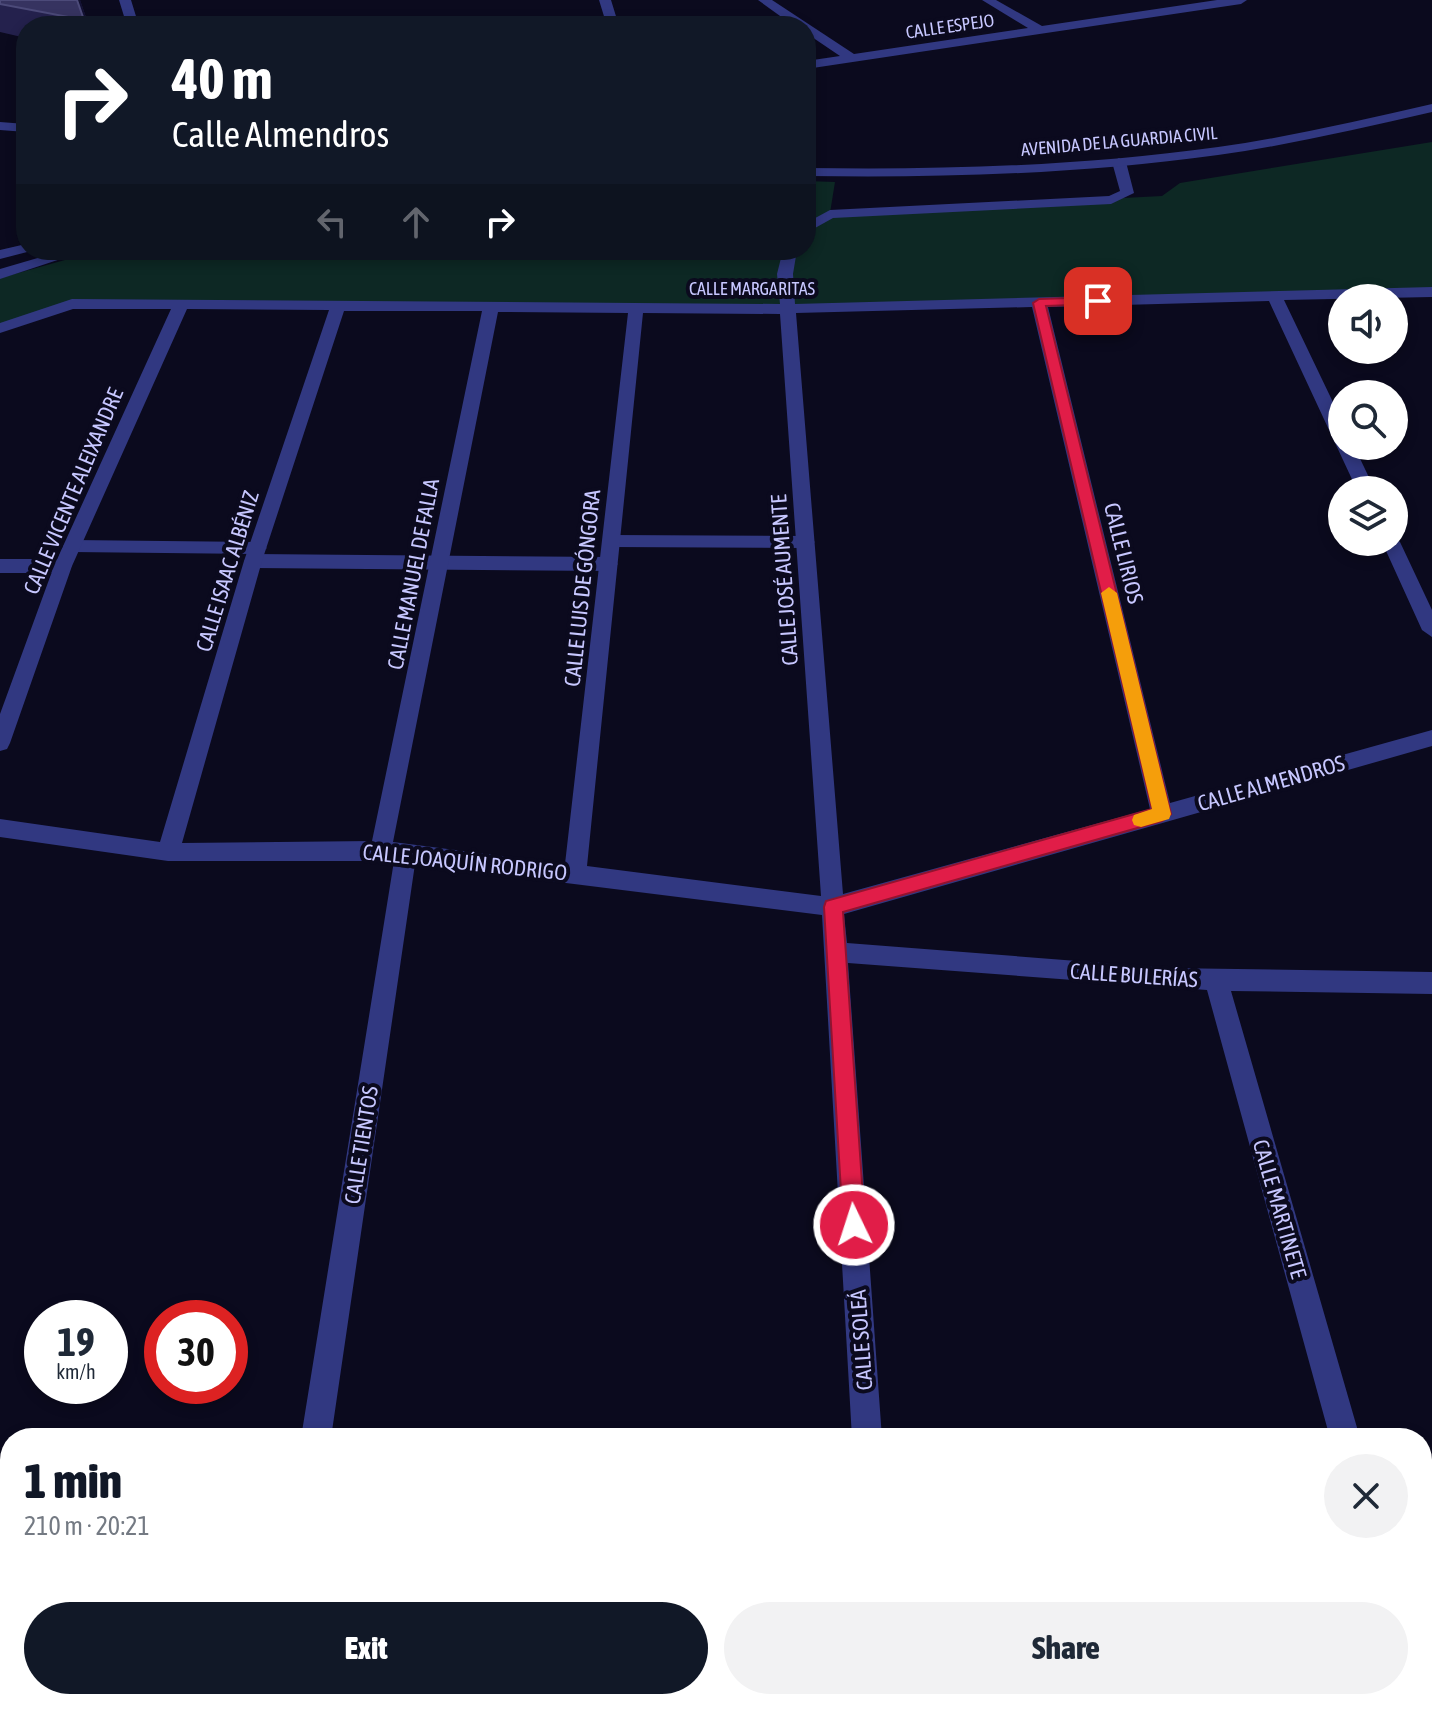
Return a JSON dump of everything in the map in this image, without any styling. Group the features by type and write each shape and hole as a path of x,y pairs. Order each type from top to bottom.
{"street":[{"path":"764,0 788,16"},
{"path":"988,0 1042,31"},
{"name":"CALLE ESPEJO","path":"816,63 1231,1"},
{"path":"816,35 851,58"},
{"name":"AVENIDA DE LA GUARDIA CIVIL","path":"816,172 949,172 1119,162 1290,140 1432,108"},
{"path":"816,223 830,214 1111,200 1127,193 1119,162"},
{"path":"0,274 47,260"},
{"name":"CALLE JOSÉ AUMENTE","path":"788,260 785,274 833,907"},
{"name":"CALLE MARGARITAS","path":"0,328 72,304 788,309 1432,292"},
{"path":"1275,297 1328,409"},
{"name":"CALLE LIRIOS","path":"1039,303 1162,814"},
{"name":"CALLE VICENTE ALEIXANDRE","path":"0,743 63,566 181,305"},
{"name":"CALLE ISAAC ALBÉNIZ","path":"168,852 256,555 338,306"},
{"name":"CALLE MANUEL DE FALLA","path":"394,851 439,565 491,307"},
{"name":"CALLE LUIS DE GÓNGORA","path":"575,874 636,308"},
{"path":"612,541 806,542"},
{"path":"72,546 439,565 609,564"},
{"path":"1398,556 1432,630"},
{"path":"0,566 63,566"},
{"name":"CALLE ALMENDROS","path":"833,907 1432,738"},
{"name":"CALLE JOAQUÍN RODRIGO","path":"0,828 168,852 394,851 833,907"},
{"name":"CALLE TIENTOS","path":"317,1428 394,851"},
{"name":"CALLE SOLEÁ","path":"833,907 866,1428"},
{"name":"CALLE BULERÍAS","path":"836,952 1167,979 1432,983"},
{"name":"CALLE MARTINETE","path":"1216,980 1342,1428"}],"green space":[{"path":"1432,142 1432,292 1408,293 1408,284 1328,284 1328,295 788,309 72,304 0,328 0,278 65,260 816,260 816,181 835,182 830,213 1162,196 1180,183"}],"building":[{"path":"0,0 77,0 83,16 63,16 0,4"}],"slow traffic":[{"path":"1109,593 1162,814 1141,820"}],"route":[{"path":"854,1225 833,907 1162,814 1039,303 1098,301"}]}
